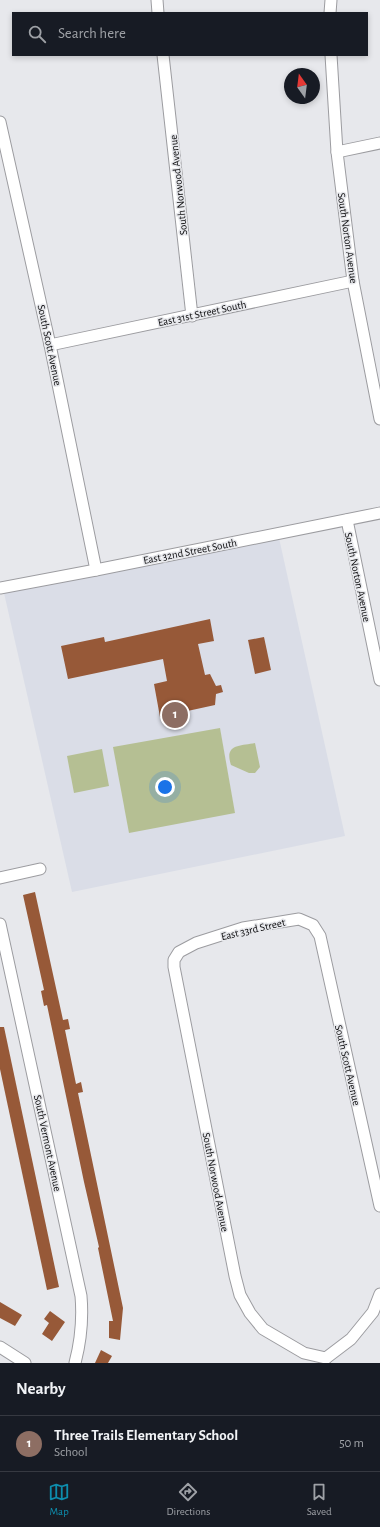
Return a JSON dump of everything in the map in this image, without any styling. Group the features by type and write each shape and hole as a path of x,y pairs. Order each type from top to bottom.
{"street":[{"path":"157,0 158,12"},
{"path":"330,12 331,0"},
{"name":"South Norwood Avenue","path":"163,56 192,316"},
{"name":"South Norton Avenue","path":"331,56 337,152 353,281 380,419"},
{"name":"South Scott Avenue","path":"0,122 50,344 96,570"},
{"path":"337,152 380,143"},
{"name":"East 31st Street South","path":"50,344 192,316 353,281"},
{"name":"East 32nd Street South","path":"0,588 380,513"},
{"name":"South Norton Avenue","path":"347,520 380,680"},
{"path":"0,878 40,869"},
{"name":"East 33rd Street","path":"174,960 179,952 196,943 243,928 299,919 313,925"},
{"name":"South Vermont Avenue","path":"0,924 81,1296 82,1318 80,1341 75,1363"},
{"name":"South Scott Avenue","path":"313,925 320,936 380,1206"},
{"name":"South Norwood Avenue","path":"174,960 178,990 240,1295 250,1313 263,1329 304,1352 327,1360"},
{"path":"327,1360 351,1339 373,1312 380,1294"},
{"path":"0,1347 24,1363"}],"shaded area":[{"path":"279,538 345,836 72,892 4,593"}],"green space":[{"path":"220,728 235,813 129,833 113,747"},
{"path":"255,743 260,767 255,773 249,773 231,765 229,758 230,753 235,747"},
{"path":"102,749 109,786 74,793 67,756"}],"building":[{"path":"210,619 214,641 198,644 205,675 210,674 216,686 221,685 223,692 216,694 215,705 160,717 154,684 167,681 163,659 68,679 61,646 104,637 105,642"},
{"path":"264,637 271,670 255,674 248,640"},
{"path":"35,892 63,1020 68,1019 70,1029 65,1030 76,1084 81,1082 83,1092 78,1093 123,1308 120,1340 109,1338 109,1321 113,1321 99,1247 47,1005 44,1006 41,991 44,990 23,895"},
{"path":"0,1027 4,1027 59,1287 47,1290 0,1069"},
{"path":"0,1302 22,1315 15,1326 0,1318"},
{"path":"50,1311 65,1322 52,1341 42,1334 49,1323 44,1319"},
{"path":"101,1350 112,1356 108,1363 95,1363"}],"place":[{"name":"Three Trails Elementary School","path":"175,715"}]}
